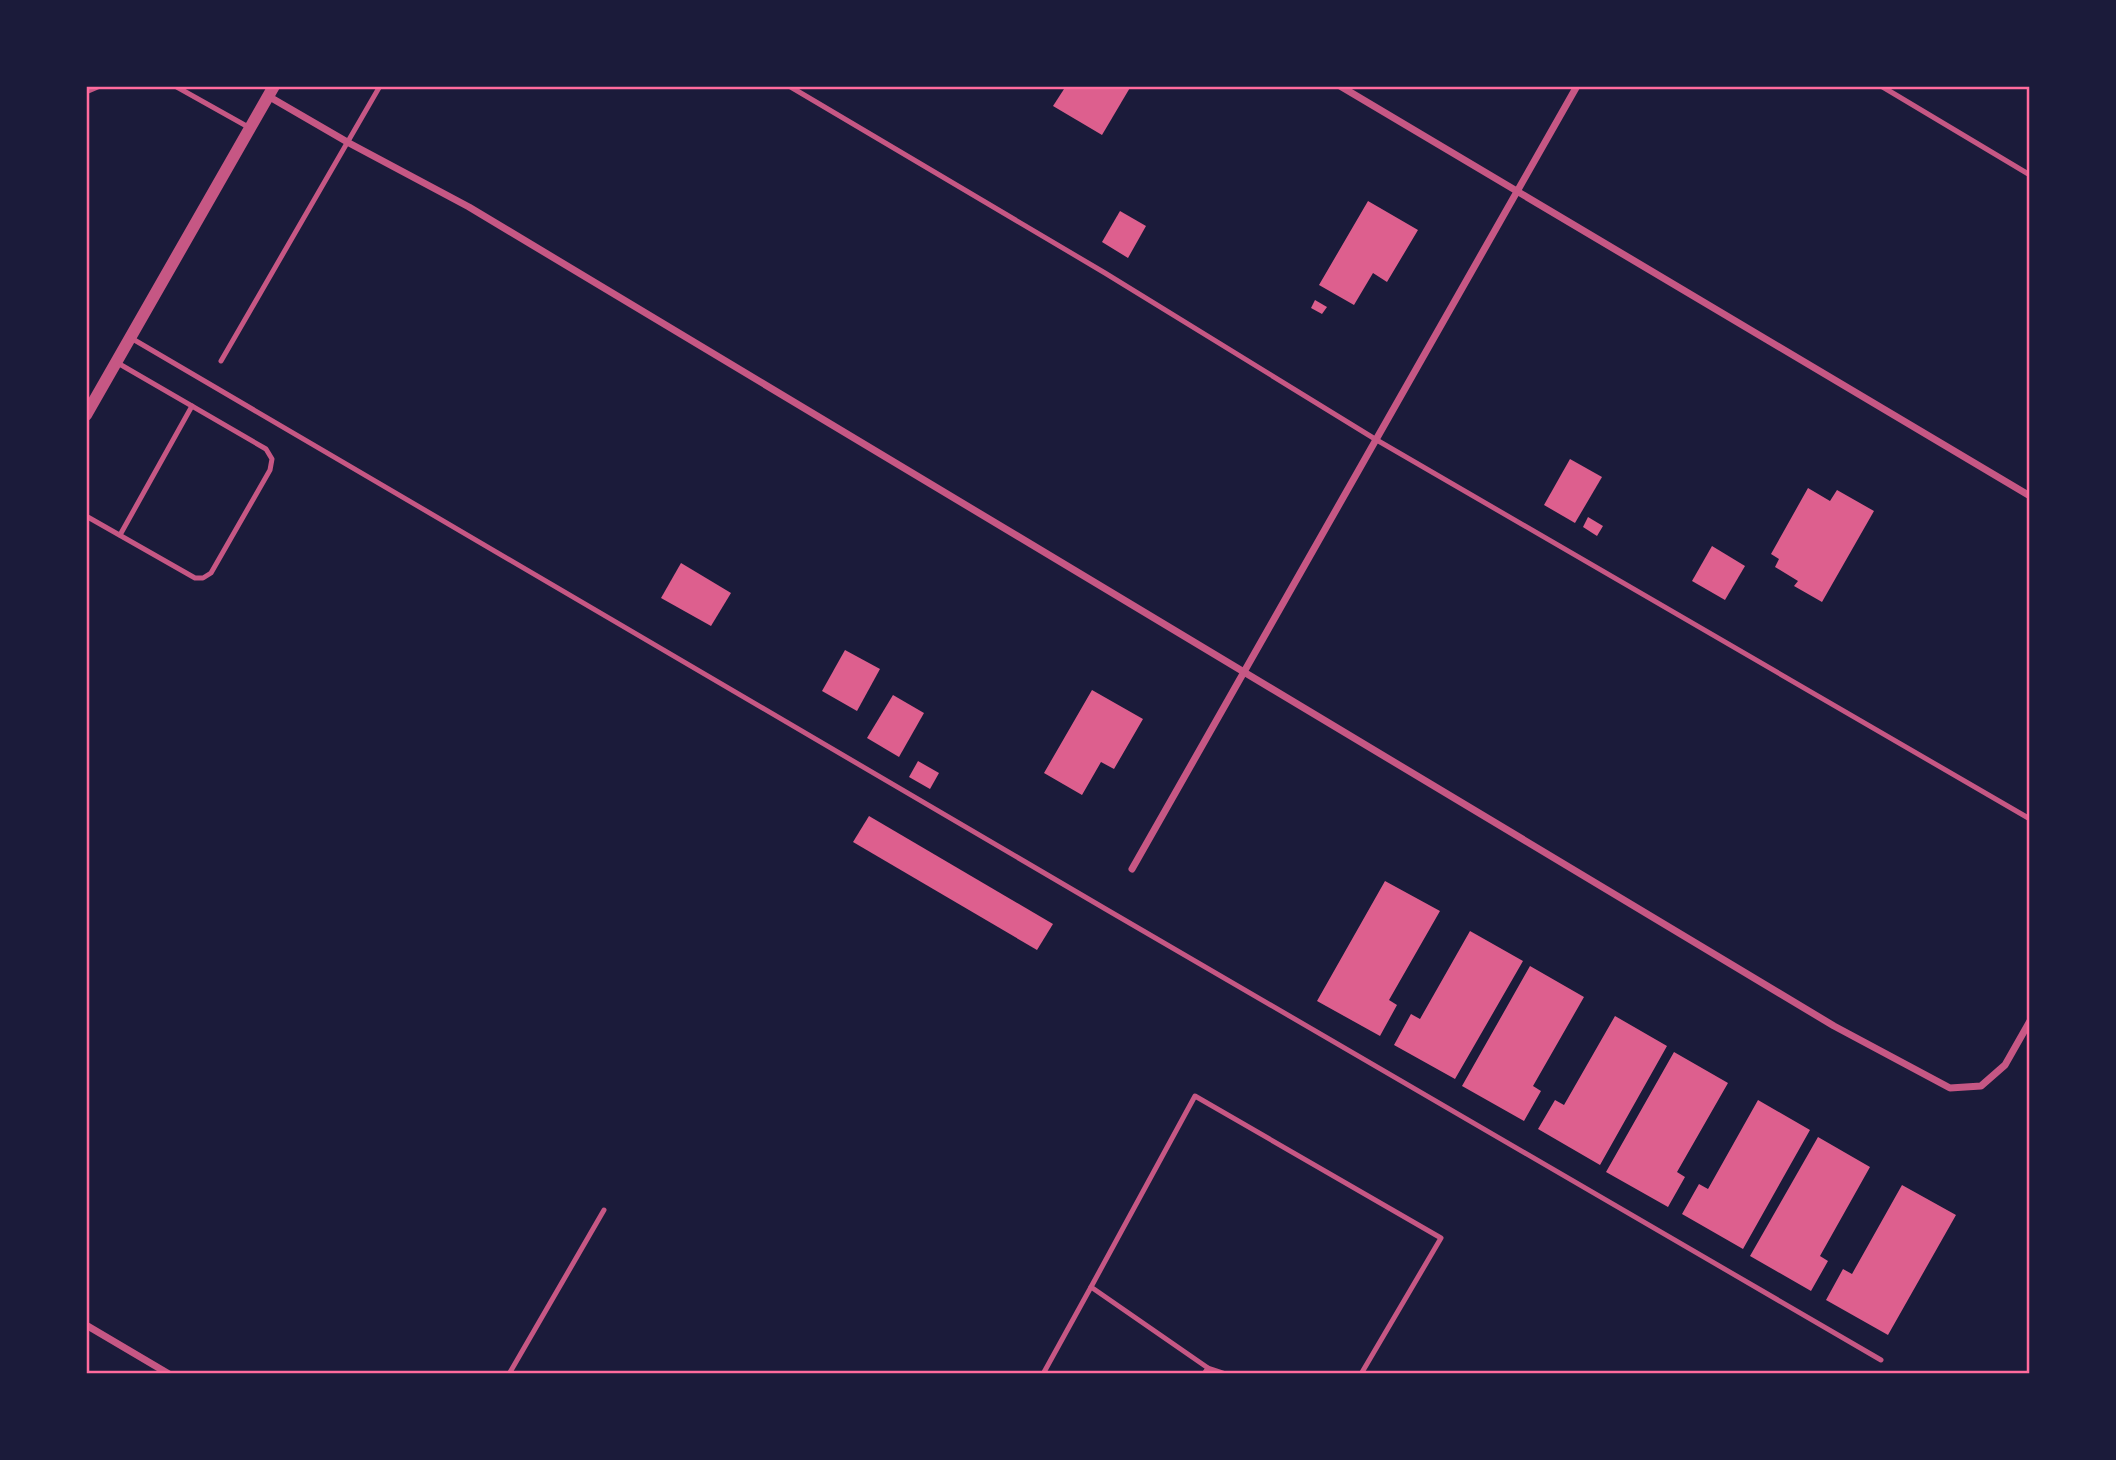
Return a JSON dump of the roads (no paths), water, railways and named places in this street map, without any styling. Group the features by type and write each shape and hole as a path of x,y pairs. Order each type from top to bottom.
{"street":[{"path":"1340,86 2030,496"},
{"path":"1132,869 1577,86"},
{"path":"86,415 271,91 348,143 469,206 1834,1026 1950,1088 1981,1086 2005,1065 2030,1021"},
{"path":"86,1325 169,1374"}],"lane":[{"path":"86,92 100,86"},
{"path":"175,86 250,128"},
{"path":"221,361 380,86"},
{"path":"789,86 1093,266 1375,439 2030,820"},
{"path":"1881,86 2030,175"},
{"path":"130,337 1881,1360"},
{"path":"86,516 195,578 203,578 211,573 270,470 272,459 266,449 116,362"},
{"path":"120,535 192,406"},
{"path":"1043,1374 1195,1096 1441,1238 1361,1374"},
{"path":"509,1374 604,1210"},
{"path":"1091,1287 1208,1368 1226,1374"},
{"path":"1204,1374 1208,1368"}]}
